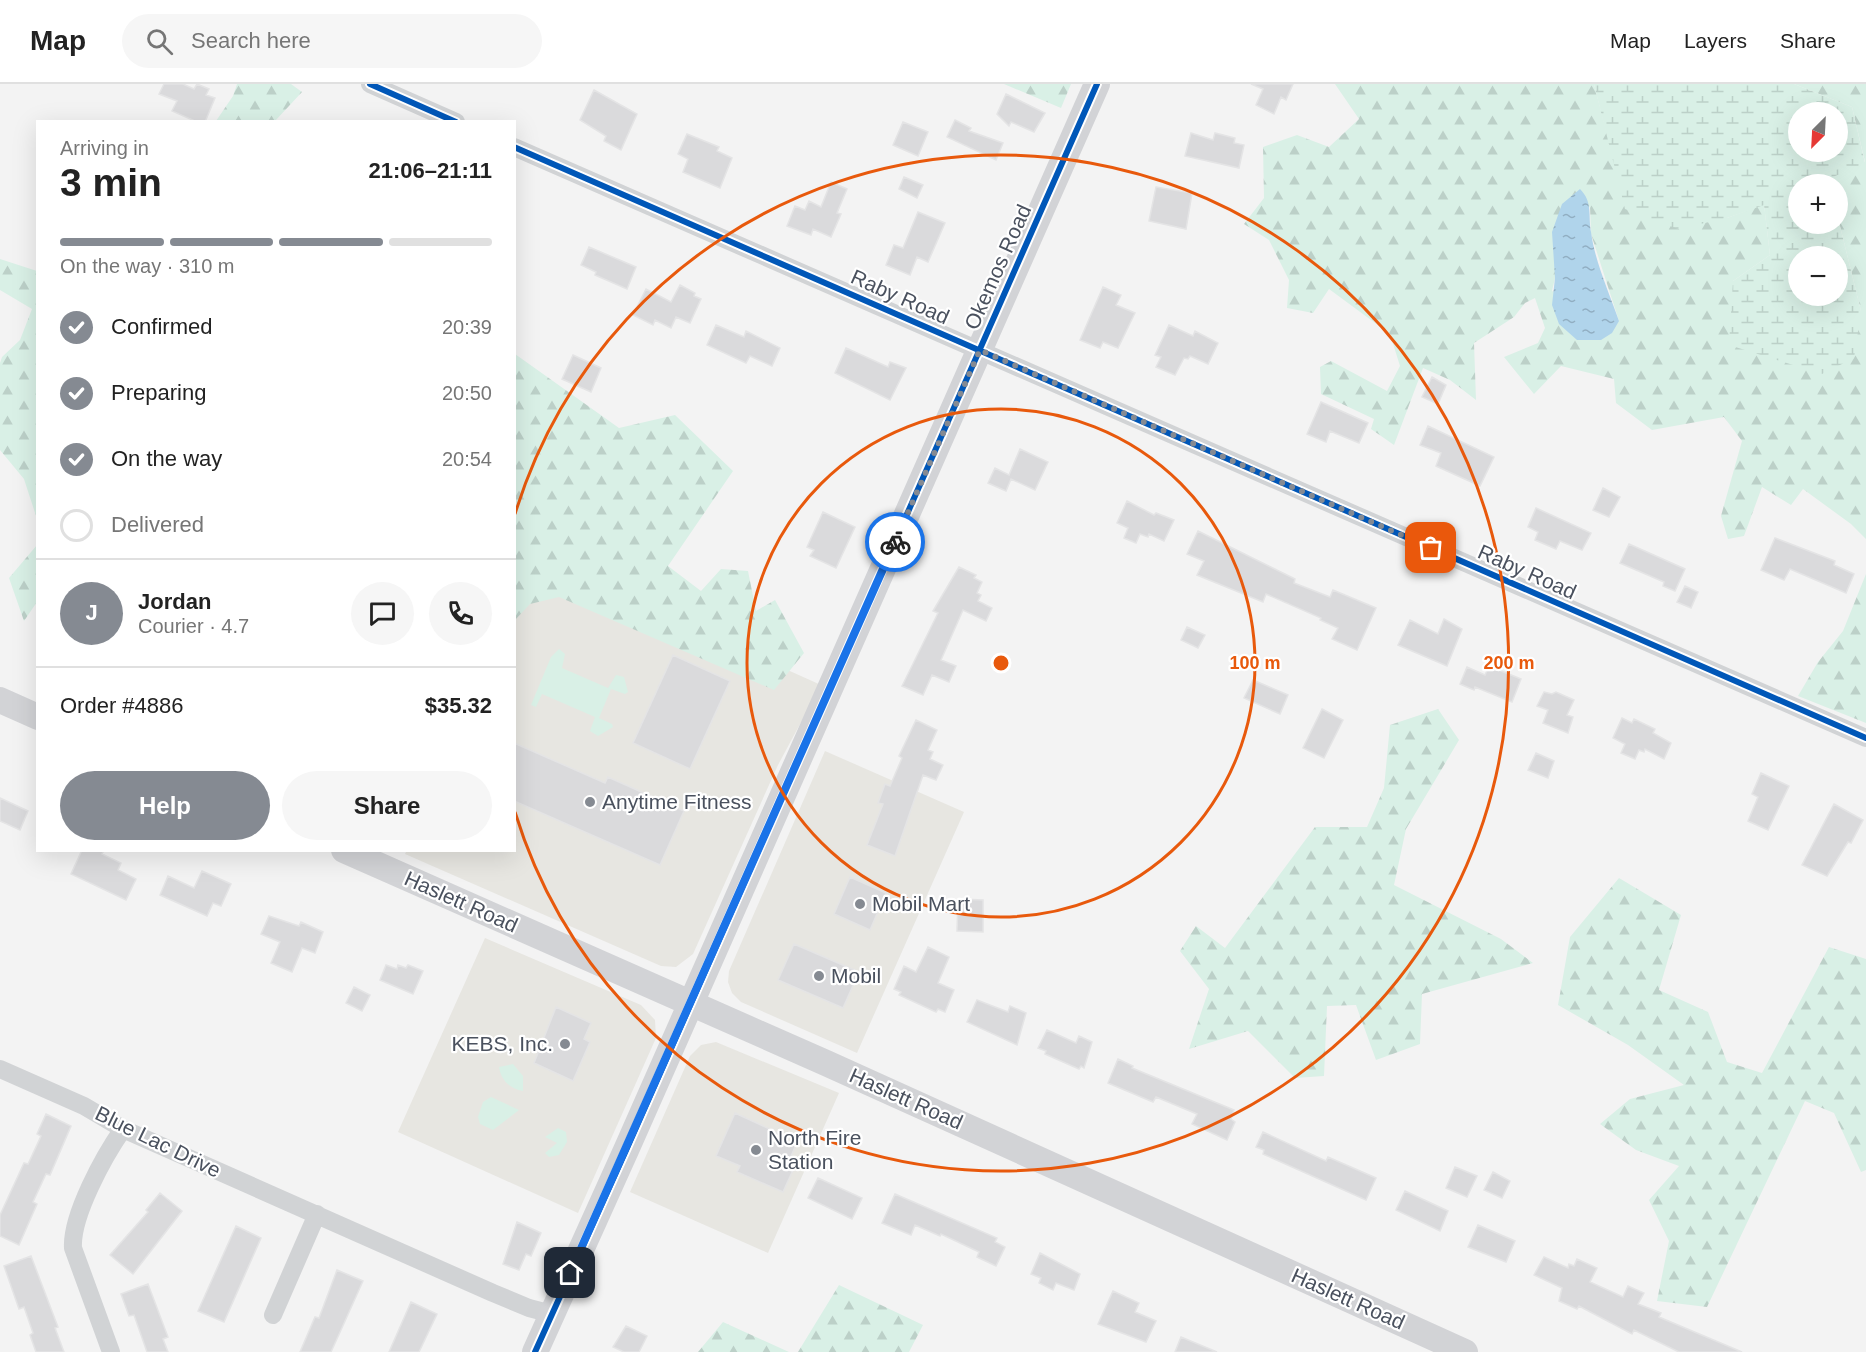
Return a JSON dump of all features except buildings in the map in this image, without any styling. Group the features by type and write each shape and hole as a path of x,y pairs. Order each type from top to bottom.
{"street":[{"path":"370,84 451,120"},
{"name":"Okemos Road","path":"535,1352 1097,84"},
{"name":"Raby Road","path":"516,148 1866,738"},
{"path":"0,700 36,716"},
{"name":"Haslett Road","path":"349,852 691,1003 1465,1352"},
{"name":"Blue Lac Drive","path":"0,1069 84,1106 123,1129 493,1293 529,1308 552,1314"},
{"path":"111,1352 72,1248 72,1233 103,1161 123,1129"},
{"path":"273,1315 317,1214"}],"shaded area":[{"path":"539,558 821,685 778,765 693,954 676,967 661,966 405,854 406,852 516,852 516,610"},
{"path":"825,751 964,812 857,1053 741,1002 732,993 728,982 729,971"},
{"path":"485,938 641,1005 655,1020 656,1038 578,1213 398,1132"},
{"path":"716,1042 839,1093 768,1253 630,1192 690,1056 701,1045"}],"green space":[{"path":"237,84 291,84 302,92 276,120 217,120 233,96"},
{"path":"1004,84 1071,84 1061,108"},
{"path":"1335,84 1594,84 1607,134 1727,218 1764,204 1770,255 1733,281 1788,294 1788,306 1840,306 1861,311 1848,258 1848,246 1845,246 1842,234 1848,234 1848,174 1838,174 1865,162 1852,107 1848,105 1848,102 1839,102 1794,84 1866,84 1866,539 1851,524 1803,489 1791,505 1762,487 1744,536 1728,539 1721,516 1742,441 1724,417 1652,430 1616,403 1614,379 1561,366 1534,394 1504,357 1538,343 1545,328 1535,298 1525,303 1514,317 1474,343 1476,400 1450,380 1423,368 1394,445 1371,429 1374,419 1321,394 1320,367 1331,361 1387,391 1400,366 1390,334 1329,289 1313,313 1287,308 1289,280 1269,240 1244,224 1264,198 1263,147 1297,135 1329,147 1359,119","holes":["1590,206 1591,234 1619,321 1552,291 1555,278"]},
{"path":"1594,84 1794,84 1839,102 1788,102 1788,162 1848,162 1848,105 1852,107 1865,163 1840,174 1788,174 1788,234 1842,234 1845,246 1788,246 1788,306 1848,306 1848,258 1861,311 1854,358 1822,374 1729,345 1733,281 1770,255 1764,205 1727,218 1678,229 1625,209"},
{"path":"0,259 36,271 36,516 24,479 0,450 0,363 2,357 20,340 32,309 0,290"},
{"path":"516,355 619,428 675,415 733,471 668,566 701,591 721,569 748,571 756,611 775,600 804,653 774,690 559,597 530,604 516,619"},
{"path":"36,546 36,603 24,621 9,578"},
{"path":"1866,574 1866,723 1798,696 1818,662 1843,631"},
{"path":"559,649 565,654 562,668 608,688 616,675 624,677 628,692 625,694 611,689 599,718 612,724 613,727 598,736 590,731 595,717 542,694 536,707 531,705 551,657"},
{"path":"1438,709 1459,740 1406,829 1394,885 1501,939 1533,963 1422,994 1420,1044 1376,1060 1356,1005 1327,1006 1324,1076 1295,1078 1248,1031 1189,1049 1209,989 1180,951 1196,926 1225,948 1315,827 1367,827 1384,788 1390,725"},
{"path":"1619,878 1681,915 1659,990 1708,1012 1727,1062 1762,1073 1829,947 1866,959 1866,1170 1861,1172 1834,1113 1805,1101 1707,1307 1657,1301 1669,1241 1649,1200 1679,1166 1636,1150 1600,1124 1630,1099 1684,1085 1628,1045 1558,1005 1570,937"},
{"path":"513,1064 523,1076 523,1091 506,1083 500,1072 499,1067"},
{"path":"491,1097 519,1110 493,1130 480,1124 478,1117 483,1102"},
{"path":"558,1128 566,1132 567,1142 559,1155 549,1157 545,1153 557,1143 545,1137"},
{"path":"839,1285 923,1325 909,1352 798,1352"},
{"path":"723,1322 789,1352 698,1352"}],"water":[{"path":"1580,189 1587,199 1596,254 1619,321 1612,333 1601,340 1577,340 1559,324 1552,305 1555,278 1552,232 1562,204"}],"cycle path":[{"path":"370,84 451,120"},
{"path":"535,1352 1097,84"},
{"path":"516,148 1866,738"}],"way so far":[{"path":"895,542 980,350 1431,548"}],"place":[{"name":"Anytime Fitness","path":"590,802"},
{"name":"Mobil Mart","path":"860,904"},
{"name":"Mobil","path":"819,976"},
{"name":"KEBS, Inc.","path":"565,1044"},
{"name":"North Fire Station","path":"756,1150"}],"route":[{"path":"570,1273 614,1179 895,542"}]}
